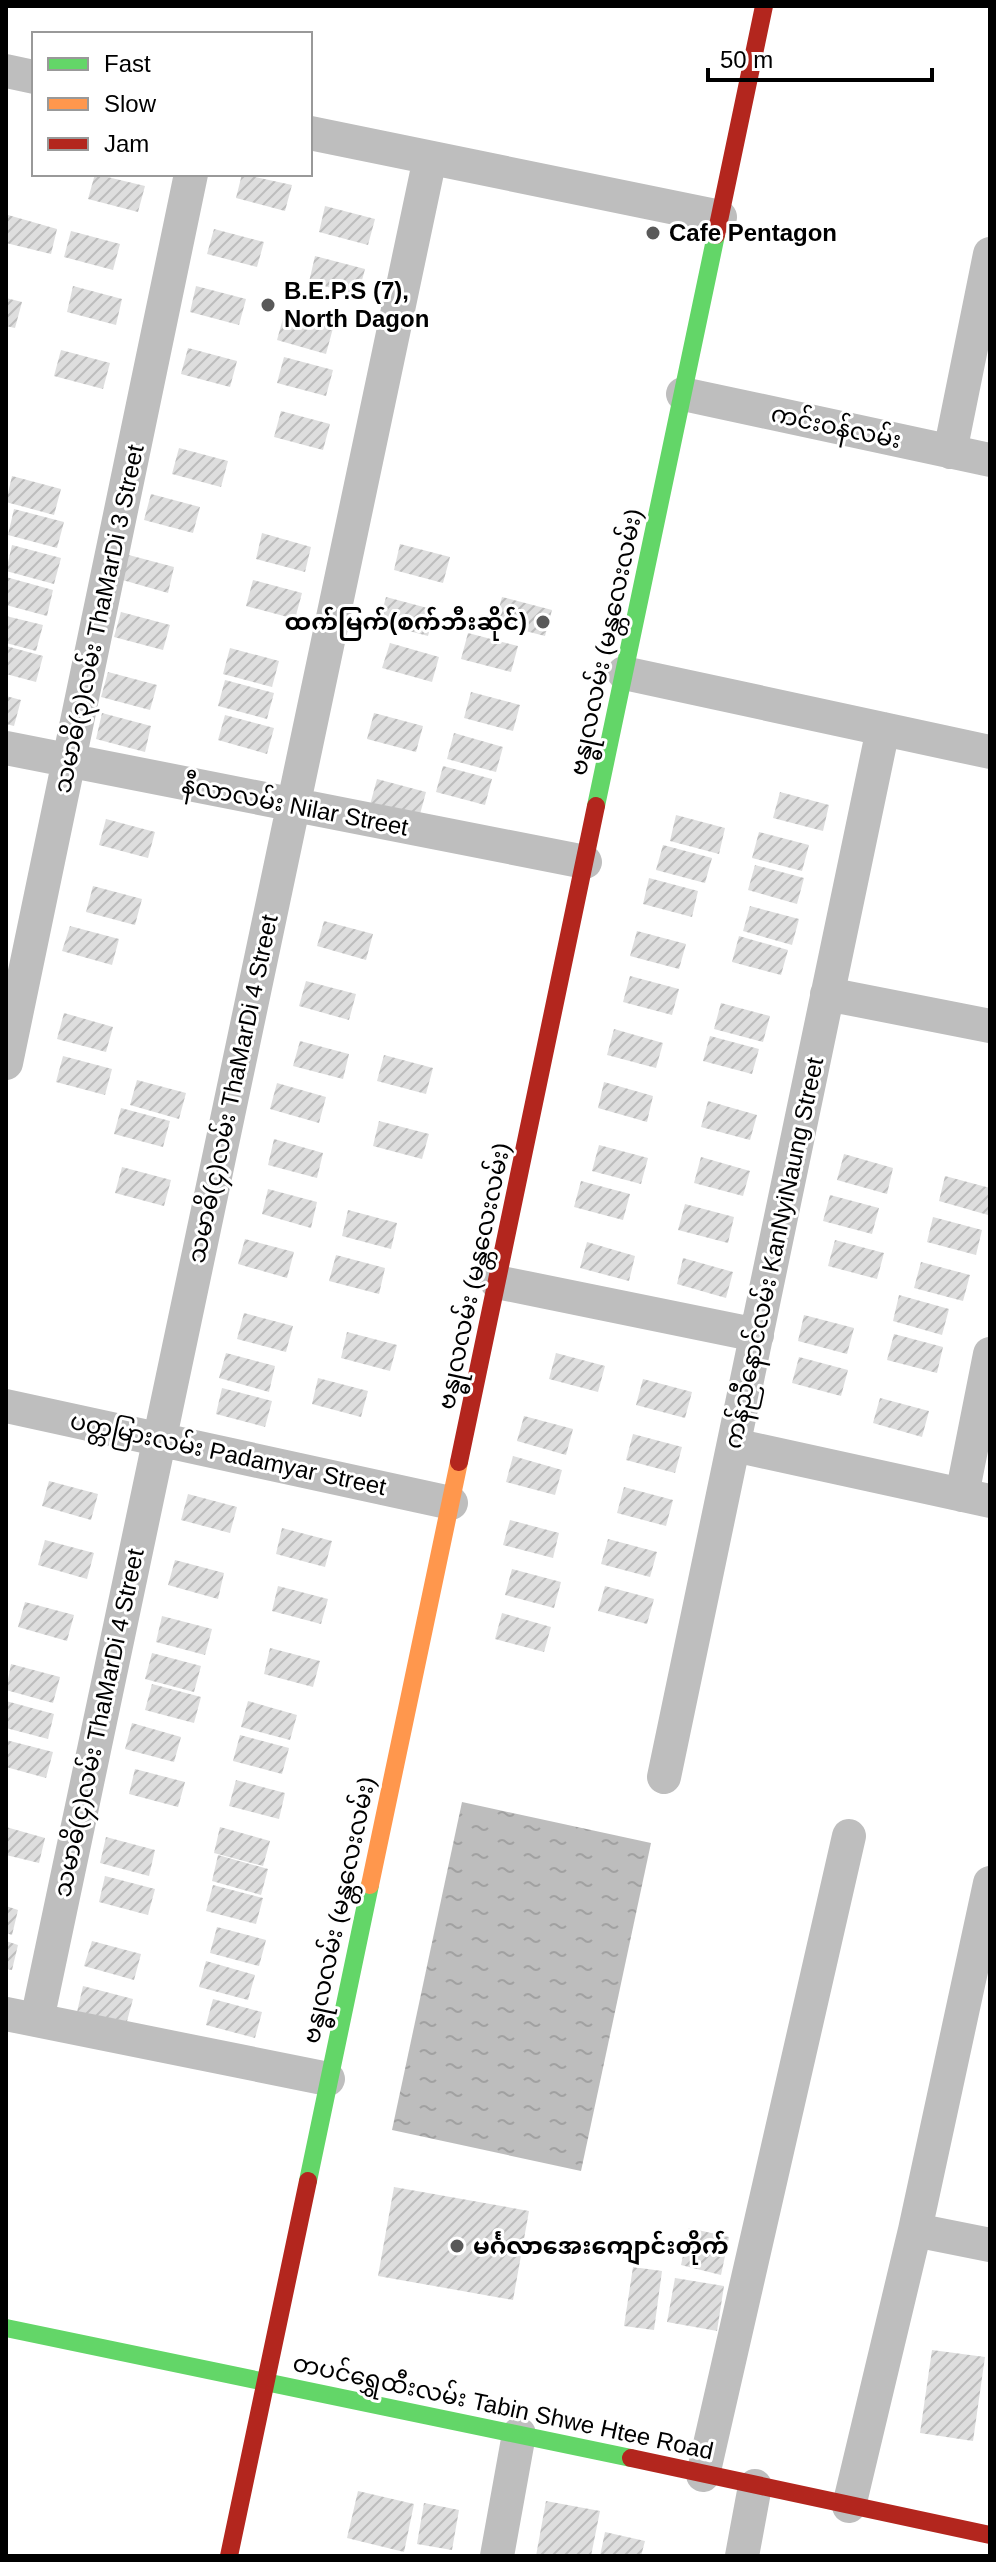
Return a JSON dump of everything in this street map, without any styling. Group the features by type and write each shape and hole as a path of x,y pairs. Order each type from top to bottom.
{"street":[{"name":"ဗန္ဓုလလမ်း (မန္တလေးလမ်း)","path":"229,2556 764,6"},
{"path":"6,71 32,77"},
{"path":"312,133 720,217"},
{"name":"သမာဓိ(၄)လမ်း ThaMarDi 4 Street","path":"21,2017 159,1439 430,158"},
{"name":"သမာဓိ(၃)လမ်း ThaMarDi 3 Street","path":"6,1063 191,176"},
{"path":"950,452 990,254"},
{"name":"ကင်းဝန်လမ်း","path":"683,394 990,460"},
{"path":"624,673 990,752"},
{"name":"ကန်ညီနောင်လမ်း KanNyiNaung Street","path":"664,1777 883,729"},
{"name":"နီလာလမ်း Nilar Street","path":"6,748 585,862"},
{"path":"827,994 990,1026"},
{"path":"497,1282 757,1335"},
{"path":"734,1445 976,1498 990,1354"},
{"name":"ပတ္တမြားလမ်း Padamyar Street","path":"6,1406 451,1503"},
{"path":"703,2475 849,1836"},
{"path":"849,2506 915,2230 977,2002 990,1883"},
{"path":"21,2017 328,2079"},
{"path":"915,2230 990,2245"},
{"name":"တပင်ရွှေထီးလမ်း Tabin Shwe Htee Road","path":"6,2328 265,2380 990,2535"},
{"path":"497,2556 519,2434"},
{"path":"742,2556 755,2486"}],"water":[{"path":"462,1802 651,1843 581,2171 392,2130"}],"building":[{"path":"94,176 145,186 138,212 88,199"},
{"path":"242,176 292,185 285,211 236,198"},
{"path":"325,206 375,219 368,245 319,232"},
{"path":"8,215 57,229 51,254 6,243"},
{"path":"214,229 264,242 257,267 207,254"},
{"path":"71,231 120,244 113,270 64,257"},
{"path":"315,256 365,269 358,295 309,282"},
{"path":"73,286 122,299 116,325 67,312"},
{"path":"196,286 246,299 239,325 190,312"},
{"path":"6,298 22,302 15,328 6,326"},
{"path":"284,315 333,328 326,354 277,340"},
{"path":"188,348 237,361 230,387 181,374"},
{"path":"61,350 110,363 103,389 54,376"},
{"path":"284,357 333,370 326,396 277,383"},
{"path":"281,411 330,424 323,450 274,437"},
{"path":"179,448 228,461 221,487 172,474"},
{"path":"12,476 61,489 54,515 6,502"},
{"path":"151,494 200,507 193,533 144,520"},
{"path":"14,509 64,522 57,548 8,535"},
{"path":"262,533 311,547 305,572 256,559"},
{"path":"400,544 450,557 443,583 394,570"},
{"path":"12,545 61,558 54,584 6,571"},
{"path":"125,554 174,567 168,593 119,579"},
{"path":"6,577 53,590 47,616 6,605"},
{"path":"253,580 302,593 295,619 246,606"},
{"path":"386,597 435,610 428,636 379,623"},
{"path":"502,597 552,610 545,636 495,623"},
{"path":"121,612 170,625 163,650 114,637"},
{"path":"6,616 43,625 36,651 6,643"},
{"path":"468,633 518,646 511,672 461,659"},
{"path":"390,643 439,657 432,682 382,668"},
{"path":"6,646 43,656 36,682 6,674"},
{"path":"230,648 279,661 272,687 223,674"},
{"path":"108,672 157,685 150,710 101,697"},
{"path":"225,680 274,693 267,719 218,706"},
{"path":"471,692 520,705 513,731 464,718"},
{"path":"6,696 21,700 14,726 6,724"},
{"path":"102,713 151,726 145,752 96,739"},
{"path":"374,713 423,726 416,752 367,739"},
{"path":"225,715 274,728 267,754 218,740"},
{"path":"454,733 503,747 496,772 447,759"},
{"path":"443,766 492,779 485,805 436,792"},
{"path":"377,779 426,792 419,818 370,805"},
{"path":"780,792 829,805 823,831 773,818"},
{"path":"676,815 725,828 719,854 670,841"},
{"path":"106,819 155,832 148,858 99,845"},
{"path":"759,832 809,845 802,871 752,858"},
{"path":"663,845 712,858 705,883 656,870"},
{"path":"755,865 804,878 797,904 748,890"},
{"path":"649,878 698,891 692,917 643,904"},
{"path":"93,886 142,899 135,925 86,912"},
{"path":"750,906 799,919 792,945 743,931"},
{"path":"324,921 373,934 366,960 317,946"},
{"path":"70,926 119,939 112,965 62,951"},
{"path":"637,931 686,944 679,969 630,956"},
{"path":"739,936 788,950 781,975 732,962"},
{"path":"630,976 679,989 672,1015 623,1002"},
{"path":"306,981 356,994 349,1020 299,1006"},
{"path":"721,1003 770,1016 763,1042 714,1029"},
{"path":"64,1013 113,1027 106,1052 57,1039"},
{"path":"614,1029 663,1043 656,1068 607,1055"},
{"path":"710,1036 759,1049 752,1074 703,1061"},
{"path":"300,1041 349,1054 343,1079 293,1066"},
{"path":"384,1055 433,1068 426,1094 377,1081"},
{"path":"63,1056 112,1069 105,1095 56,1082"},
{"path":"137,1080 186,1093 179,1119 130,1105"},
{"path":"604,1082 653,1096 647,1122 598,1108"},
{"path":"277,1083 326,1097 319,1123 270,1109"},
{"path":"708,1101 757,1115 750,1140 701,1127"},
{"path":"121,1108 170,1121 163,1147 114,1134"},
{"path":"379,1121 429,1134 422,1159 373,1146"},
{"path":"274,1139 323,1153 317,1178 268,1165"},
{"path":"599,1145 648,1158 641,1184 592,1171"},
{"path":"844,1154 893,1168 887,1194 837,1180"},
{"path":"701,1157 750,1171 743,1196 694,1183"},
{"path":"122,1167 171,1180 164,1206 115,1193"},
{"path":"945,1176 990,1188 988,1215 939,1201"},
{"path":"581,1181 630,1194 623,1220 574,1207"},
{"path":"268,1189 317,1202 311,1228 262,1214"},
{"path":"830,1195 879,1208 872,1234 823,1221"},
{"path":"685,1204 734,1217 728,1243 678,1230"},
{"path":"348,1210 397,1223 391,1249 342,1236"},
{"path":"933,1217 982,1230 976,1255 927,1242"},
{"path":"245,1239 294,1252 287,1278 238,1264"},
{"path":"835,1240 884,1253 877,1279 828,1266"},
{"path":"587,1242 635,1256 629,1281 580,1268"},
{"path":"336,1255 385,1268 379,1294 329,1281"},
{"path":"683,1258 733,1272 726,1298 677,1284"},
{"path":"921,1262 970,1275 963,1301 914,1288"},
{"path":"899,1295 949,1309 942,1335 893,1321"},
{"path":"244,1313 293,1326 286,1352 237,1339"},
{"path":"804,1315 854,1328 847,1354 798,1341"},
{"path":"347,1332 397,1345 390,1371 341,1358"},
{"path":"894,1334 943,1347 937,1373 887,1360"},
{"path":"226,1353 275,1366 269,1392 219,1378"},
{"path":"556,1353 605,1366 598,1392 549,1379"},
{"path":"799,1357 848,1370 841,1396 792,1383"},
{"path":"318,1378 368,1391 361,1417 312,1404"},
{"path":"643,1379 692,1392 685,1418 636,1405"},
{"path":"222,1388 272,1401 265,1427 216,1414"},
{"path":"880,1398 929,1411 922,1437 873,1423"},
{"path":"524,1416 573,1429 566,1455 517,1441"},
{"path":"633,1434 682,1447 675,1473 626,1460"},
{"path":"513,1456 562,1470 555,1495 506,1482"},
{"path":"49,1481 98,1494 91,1520 42,1506"},
{"path":"624,1487 673,1500 666,1526 617,1513"},
{"path":"188,1494 237,1507 230,1533 181,1520"},
{"path":"510,1520 559,1533 553,1558 503,1545"},
{"path":"282,1528 332,1541 325,1567 276,1554"},
{"path":"608,1539 657,1552 650,1577 601,1564"},
{"path":"45,1540 94,1553 87,1579 38,1565"},
{"path":"175,1560 224,1573 218,1599 168,1585"},
{"path":"512,1569 561,1582 554,1608 505,1595"},
{"path":"278,1586 328,1599 321,1624 272,1611"},
{"path":"605,1586 654,1599 647,1624 598,1611"},
{"path":"25,1602 74,1615 67,1641 18,1627"},
{"path":"502,1613 551,1627 544,1652 495,1639"},
{"path":"162,1616 212,1629 205,1655 156,1642"},
{"path":"270,1648 320,1661 313,1687 264,1674"},
{"path":"152,1653 201,1666 194,1692 145,1679"},
{"path":"11,1664 60,1677 53,1703 6,1690"},
{"path":"152,1684 201,1697 194,1723 145,1710"},
{"path":"6,1701 54,1714 48,1739 6,1728"},
{"path":"248,1701 297,1715 290,1740 241,1727"},
{"path":"132,1723 181,1737 174,1762 125,1749"},
{"path":"240,1735 289,1748 282,1774 233,1761"},
{"path":"6,1740 53,1752 46,1778 6,1767"},
{"path":"135,1769 185,1782 178,1807 129,1794"},
{"path":"236,1780 285,1793 279,1819 229,1806"},
{"path":"6,1827 45,1838 39,1863 6,1855"},
{"path":"220,1827 270,1841 263,1866 214,1853"},
{"path":"106,1837 155,1850 149,1876 100,1863"},
{"path":"218,1855 268,1869 261,1895 212,1881"},
{"path":"105,1876 155,1889 148,1915 99,1902"},
{"path":"213,1885 263,1898 256,1924 206,1911"},
{"path":"6,1906 18,1910 12,1935 6,1933"},
{"path":"217,1927 266,1940 259,1966 210,1953"},
{"path":"6,1941 18,1945 12,1970 6,1969"},
{"path":"92,1941 141,1954 134,1980 84,1966"},
{"path":"206,1961 255,1975 248,2000 199,1987"},
{"path":"83,1986 133,1999 126,2025 77,2012"},
{"path":"213,1999 262,2012 255,2038 206,2025"},
{"path":"394,2187 529,2211 513,2300 378,2276"},
{"path":"689,2228 729,2237 721,2275 681,2265"},
{"path":"633,2267 662,2271 654,2330 624,2326"},
{"path":"675,2278 724,2286 717,2331 667,2322"},
{"path":"932,2350 985,2357 973,2441 920,2433"},
{"path":"358,2491 414,2504 404,2552 347,2538"},
{"path":"546,2501 600,2511 591,2556 536,2556"},
{"path":"424,2503 459,2510 452,2550 417,2544"},
{"path":"605,2532 645,2541 641,2556 600,2556"}],"traffic: fast":[{"path":"596,806 716,235"},
{"path":"308,2181 370,1885"},
{"path":"6,2328 631,2458"}],"traffic: slow":[{"path":"370,1885 459,1462"}],"traffic: jam":[{"path":"716,235 764,6"},
{"path":"459,1462 596,806"},
{"path":"229,2556 308,2181"},
{"path":"631,2458 990,2535"}],"place":[{"name":"Cafe Pentagon","path":"653,233"},
{"name":"B.E.P.S (7), North Dagon","path":"268,305"},
{"name":"ထက်မြက်(စက်ဘီးဆိုင်)","path":"543,622"},
{"name":"မင်္ဂလာအေးကျောင်းတိုက်","path":"457,2246"}]}
